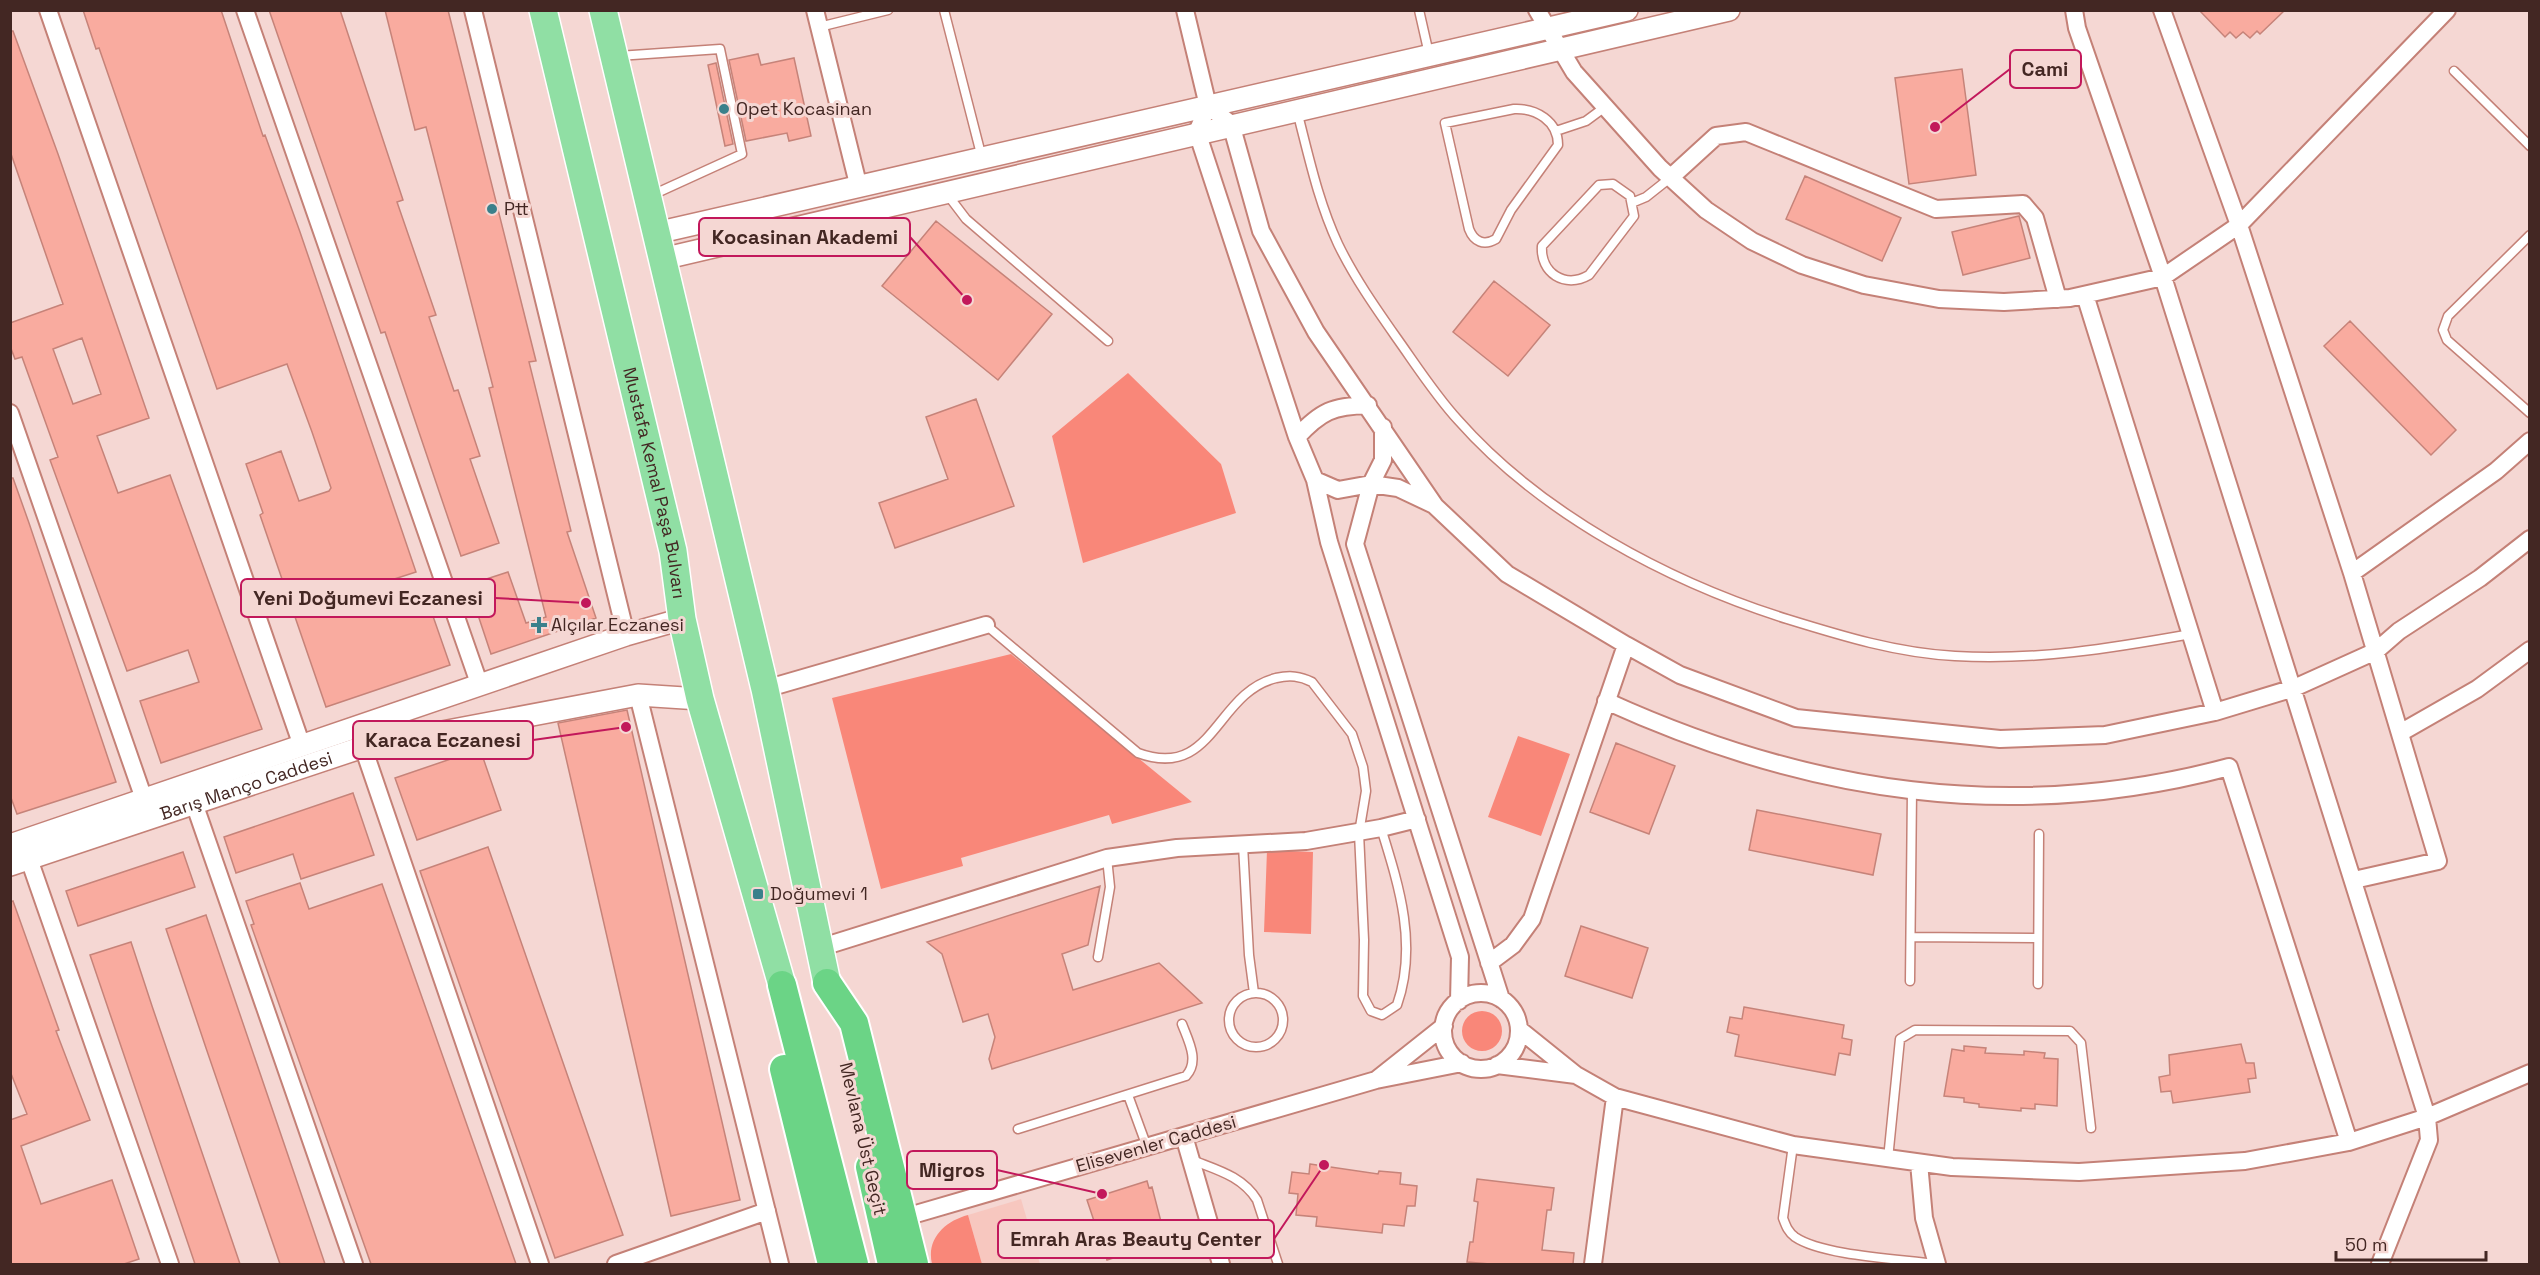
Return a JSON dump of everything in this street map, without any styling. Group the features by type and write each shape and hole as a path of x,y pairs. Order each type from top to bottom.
{"highway":[{"path":"827,983 854,1023 914,1264"},
{"name":"Mevlana Üst Geçit","path":"827,983 892,1264"},
{"name":"Mustafa Kemal Paşa Bulvarı","path":"782,984 792,1022"},
{"path":"782,984 775,1030 832,1264"},
{"name":"Mevlana Üst Geçit","path":"792,1022 854,1264"}],"main road":[{"name":"Mustafa Kemal Paşa Bulvarı","path":"543,10 674,551 681,619 700,699 782,984"},
{"path":"603,10 765,689 827,983"}],"street":[{"path":"48,10 302,746"},
{"path":"245,10 480,686"},
{"path":"473,10 626,635"},
{"path":"815,10 859,188"},
{"path":"1185,10 1208,106 1197,132 1297,437 1315,480 1329,542 1460,957 1459,1001"},
{"path":"656,233 1430,56 1542,19 1627,10"},
{"path":"662,259 1231,124 1729,10"},
{"path":"2067,10 2077,28"},
{"path":"2074,10 2077,28 2163,277 2427,1117 2428,1140 2380,1264"},
{"path":"2162,10 2239,225 2352,573 2438,861 2354,880"},
{"path":"1542,19 1574,72 1670,178 1706,210 1752,241 1828,274 1874,287 1939,299 2004,302 2085,295 2163,277 2239,225 2447,10"},
{"path":"1208,106 1231,124 1261,231 1317,332 1383,426 1435,506 1507,574 1626,645 1680,675 1796,718 2000,739 2105,735 2215,712 2294,688 2376,651 2399,631 2480,578 2529,539"},
{"path":"1670,178 1716,135 1746,132 1936,209 2023,204 2033,212 2058,299"},
{"path":"2085,295 2215,712"},
{"path":"1297,437 1313,419 1337,406 1368,405"},
{"path":"10,413 144,799"},
{"path":"1383,426 1383,460 1371,484 1355,544 1502,999"},
{"path":"2352,573 2496,471 2529,441"},
{"path":"1315,480 1338,490 1371,484 1398,488 1435,506"},
{"name":"Barış Manço Caddesi","path":"10,845 626,635 681,619"},
{"path":"765,689 986,625"},
{"path":"1489,963 1514,945 1532,919 1626,645"},
{"path":"2400,733 2477,689 2529,650"},
{"path":"638,695 780,1264"},
{"name":"Barış Manço Caddesi","path":"20,862 363,747 638,695 700,699"},
{"path":"1606,701 1706,743 1778,766 1843,781 1912,790 1973,794 2070,795 2151,786 2229,767 2349,1142"},
{"path":"363,747 540,1264"},
{"path":"194,803 354,1264"},
{"path":"819,948 1107,858 1177,848 1306,841 1359,833 1417,819"},
{"path":"20,862 170,1264"},
{"path":"1576,1075 1497,1065 1480,1069 1462,1063 1449,1050 1444,1039 1447,1014 1459,1001 1477,993 1490,994 1502,999 1511,1007 1520,1030 1576,1075 1614,1097 1793,1145 1919,1163 2019,1171 2125,1170 2245,1161 2349,1142 2427,1117 2529,1073"},
{"path":"1376,1080 1444,1026"},
{"path":"1497,1065 1512,1053 1518,1042 1520,1030"},
{"name":"Elisevenler Caddesi","path":"902,1218 1376,1080 1462,1063"},
{"path":"1593,1264 1614,1097"},
{"path":"1184,1136 1221,1264"},
{"path":"1919,1163 1924,1218 1936,1264"},
{"path":"616,1264 767,1210"}],"lane":[{"path":"819,27 888,10"},
{"path":"944,10 982,159"},
{"path":"1419,10 1430,56"},
{"path":"614,56 720,49 742,154 647,198"},
{"path":"2454,71 2529,146"},
{"path":"1556,131 1586,121 1605,107"},
{"path":"1522,109 1546,118 1556,131 1558,145 1510,210 1496,239 1486,243 1475,239 1468,229 1445,123 1522,109"},
{"path":"1297,110 1313,179 1338,243 1358,282 1420,371 1458,421 1496,457 1571,515 1611,541 1686,581 1757,610 1832,634 1912,652 1963,657 2022,657 2115,647 2191,634"},
{"path":"1634,202 1646,197 1670,178"},
{"path":"1599,185 1620,186 1634,202 1635,216 1589,275 1574,281 1566,281 1547,268 1542,246 1599,185"},
{"path":"946,191 966,219 1108,341"},
{"path":"2529,235 2448,316 2443,330 2447,340 2529,413"},
{"path":"986,625 1138,753 1148,757 1182,756 1202,746 1237,700 1258,684 1287,676 1312,682 1352,734 1358,750 1366,791 1359,833 1364,940 1364,1002 1371,1011 1382,1015 1397,1005 1407,957 1399,888 1381,828"},
{"path":"1910,981 1912,790"},
{"path":"2038,984 2039,834"},
{"path":"1243,845 1249,955 1254,993"},
{"path":"1098,957 1110,887 1107,858"},
{"path":"1911,937 2038,938"},
{"path":"1254,993 1271,997 1282,1011 1284,1019 1278,1037 1263,1047 1245,1046 1238,1040 1229,1024 1229,1015 1235,1003 1254,993"},
{"path":"1018,1129 1186,1076 1190,1073 1193,1057 1182,1024"},
{"path":"1887,1159 1900,1039 1915,1030 2070,1031 2081,1043 2091,1128"},
{"path":"1128,1095 1147,1147"},
{"path":"1793,1145 1783,1218 1787,1229 1794,1236 1807,1244 1829,1249 1936,1264"},
{"path":"1191,1160 1232,1175 1252,1192 1278,1264"}],"shaded area":[{"path":"1128,373 1221,464 1236,513 1083,563 1052,436"},
{"path":"1011,654 1192,802 1112,824 1109,815 961,858 963,866 881,889 832,698"},
{"path":"1518,736 1570,754 1541,836 1488,817"},
{"path":"1267,850 1313,852 1311,934 1264,932"},
{"path":"1482,1011 1490,1012 1496,1017 1501,1023 1501,1039 1496,1045 1490,1050 1482,1051 1474,1050 1468,1045 1463,1039 1462,1031 1463,1023 1468,1017 1474,1012"},
{"path":"1021,1199 1040,1264 982,1264 968,1215"},
{"path":"968,1215 982,1264 932,1264 932,1247 939,1232 952,1222"}],"building":[{"path":"83,10 221,10 263,136 265,135 300,232 416,572 385,582 394,610 427,599 450,665 326,707 260,515 263,513 246,464 281,451 299,501 329,491 331,488 312,432 287,364 217,389 99,48 96,49"},
{"path":"269,10 340,10 403,200 397,202 436,315 429,317 454,391 458,390 480,456 470,459 499,543 461,556 385,332 381,333"},
{"path":"385,10 448,10 536,361 529,362 571,531 567,532 596,618 491,654 468,585 508,572 526,623 546,617 489,388 493,387 426,127 415,130"},
{"path":"2199,10 2285,10 2260,34 2257,31 2250,38 2243,32 2236,38 2230,32 2225,37"},
{"path":"10,31 13,31 149,418 97,436 118,493 170,475 262,729 161,763 140,701 199,682 188,650 127,671 50,460 58,457 22,357 15,359 10,346 10,323 63,304 10,151","holes":["82,338 101,394 73,404 53,349"]},
{"path":"758,54 761,65 794,58 811,136 789,141 787,133 746,141 729,60"},
{"path":"716,63 733,144 725,146 708,65"},
{"path":"1962,69 1976,175 1909,184 1895,78"},
{"path":"1805,176 1901,218 1882,261 1786,219"},
{"path":"2019,216 2030,258 1963,275 1952,232"},
{"path":"936,221 1052,314 998,380 882,286"},
{"path":"1494,281 1550,325 1508,376 1453,332"},
{"path":"2350,321 2456,430 2431,455 2324,346"},
{"path":"976,399 1014,506 895,548 879,503 948,479 926,417"},
{"path":"10,478 13,478 29,523 116,782 17,814 10,795"},
{"path":"627,710 740,1200 671,1216 558,723"},
{"path":"1616,743 1675,766 1649,834 1590,812"},
{"path":"480,749 501,810 417,840 395,778"},
{"path":"353,793 374,855 301,879 293,854 236,873 224,837"},
{"path":"1757,810 1881,834 1873,875 1749,850"},
{"path":"488,847 623,1235 555,1258 420,871"},
{"path":"183,852 195,887 78,926 66,891"},
{"path":"300,883 309,909 382,884 516,1264 371,1264 251,925 254,924 246,901"},
{"path":"1100,886 1088,945 1062,954 1073,990 1159,963 1202,1003 992,1069 989,1059 995,1037 988,1014 963,1022 942,954 927,942"},
{"path":"13,901 59,1030 56,1031 90,1120 21,1146 41,1204 112,1180 139,1259 124,1264 10,1264 10,1120 27,1114 10,1071 10,902"},
{"path":"206,915 325,1264 280,1264 206,1048 166,929"},
{"path":"1581,926 1648,948 1632,998 1565,976"},
{"path":"131,942 240,1264 195,1264 90,955"},
{"path":"1744,1007 1844,1025 1842,1038 1852,1040 1850,1055 1839,1053 1835,1075 1735,1056 1739,1035 1727,1032 1730,1017 1742,1019"},
{"path":"2241,1044 2246,1063 2254,1063 2256,1078 2248,1079 2250,1092 2173,1103 2171,1091 2161,1092 2159,1077 2170,1075 2169,1055"},
{"path":"1964,1046 1986,1048 1985,1053 2024,1055 2024,1051 2045,1053 2044,1058 2058,1059 2057,1106 2035,1104 2035,1109 2021,1108 2021,1111 1979,1107 1979,1104 1964,1102 1964,1098 1944,1096 1952,1049 1964,1051"},
{"path":"1310,1164 1378,1174 1379,1171 1401,1173 1400,1184 1417,1186 1415,1206 1407,1206 1404,1226 1383,1224 1382,1233 1316,1226 1317,1217 1296,1215 1298,1194 1289,1193 1292,1172 1309,1174"},
{"path":"1477,1179 1554,1188 1551,1210 1547,1210 1542,1250 1574,1253 1573,1264 1467,1262 1470,1242 1473,1242 1478,1202 1474,1201"},
{"path":"1147,1181 1149,1188 1152,1187 1166,1241 1107,1260 1087,1200"}],"place":[{"name":"Opet Kocasinan","path":"724,109"},
{"name":"Cami","path":"1935,127"},
{"name":"Ptt","path":"492,209"},
{"name":"Kocasinan Akademi","path":"967,300"},
{"name":"Yeni Doğumevi Eczanesi","path":"586,603"},
{"name":"Alçılar Eczanesi","path":"539,625"},
{"name":"Karaca Eczanesi","path":"626,727"},
{"name":"Doğumevi 1","path":"758,894"},
{"name":"Emrah Aras Beauty Center","path":"1324,1165"},
{"name":"Migros","path":"1102,1194"}]}
